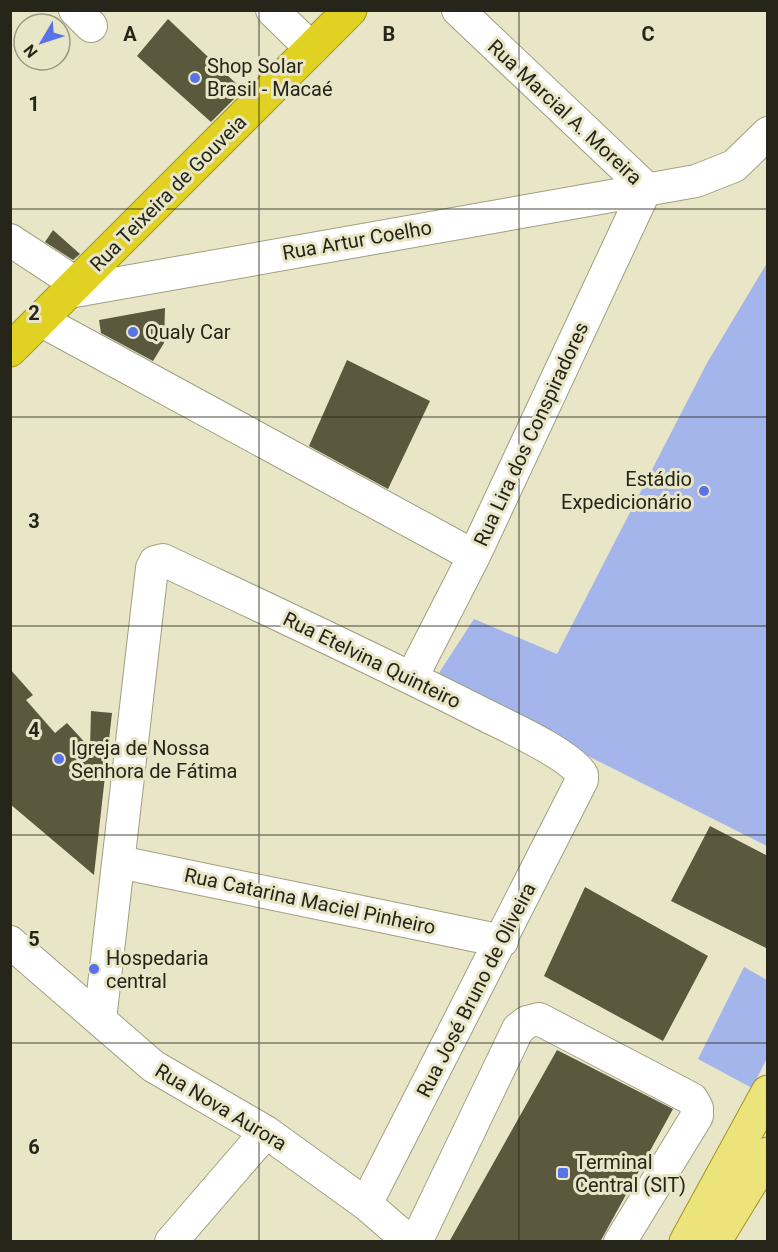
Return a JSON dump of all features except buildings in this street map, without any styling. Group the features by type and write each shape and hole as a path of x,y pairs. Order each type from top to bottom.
{"highway":[{"name":"Rua Teixeira de Gouveia","path":"10,350 350,10"}],"main road":[{"path":"686,1242 768,1092"},
{"path":"714,1242 768,1154"}],"street":[{"path":"272,10 312,49"},
{"name":"Rua Marcial A. Moreira","path":"458,10 646,188"},
{"name":"Rua Artur Coelho","path":"73,288 696,181 718,174 746,157 768,133"},
{"name":"Rua Lira dos Conspiradores","path":"412,677 474,556 646,188"},
{"path":"10,240 73,288"},
{"path":"40,320 474,556"},
{"name":"Rua Etelvina Quinteiro","path":"119,862 152,568 155,562 163,560 412,677 527,736 576,767 582,775"},
{"name":"Rua José Bruno de Oliveira","path":"366,1204 502,941 582,775"},
{"path":"100,1020 119,862"},
{"name":"Rua Catarina Maciel Pinheiro","path":"119,862 502,941"},
{"name":"Rua Nova Aurora","path":"16,957 100,1020 161,1072 266,1132 366,1204 410,1242"},
{"path":"416,1242 518,1029 527,1022 539,1019 692,1099 697,1108 697,1116 620,1242"},
{"path":"171,1242 266,1132"}],"shaded area":[{"name":"Estádio Expedicionário","path":"767,263 767,846 435,679 474,619 557,654 707,363"},
{"path":"744,967 767,980 767,1058 752,1088 698,1059"}],"place":[{"name":"Shop Solar Brasil - Macaé","path":"195,78"},
{"name":"Qualy Car","path":"133,332"},
{"name":"Estádio Expedicionário","path":"704,491"},
{"name":"Igreja de Nossa Senhora de Fátima","path":"59,759"},
{"name":"Hospedaria central","path":"94,969"},
{"name":"Terminal Central (SIT)","path":"563,1173"}]}
